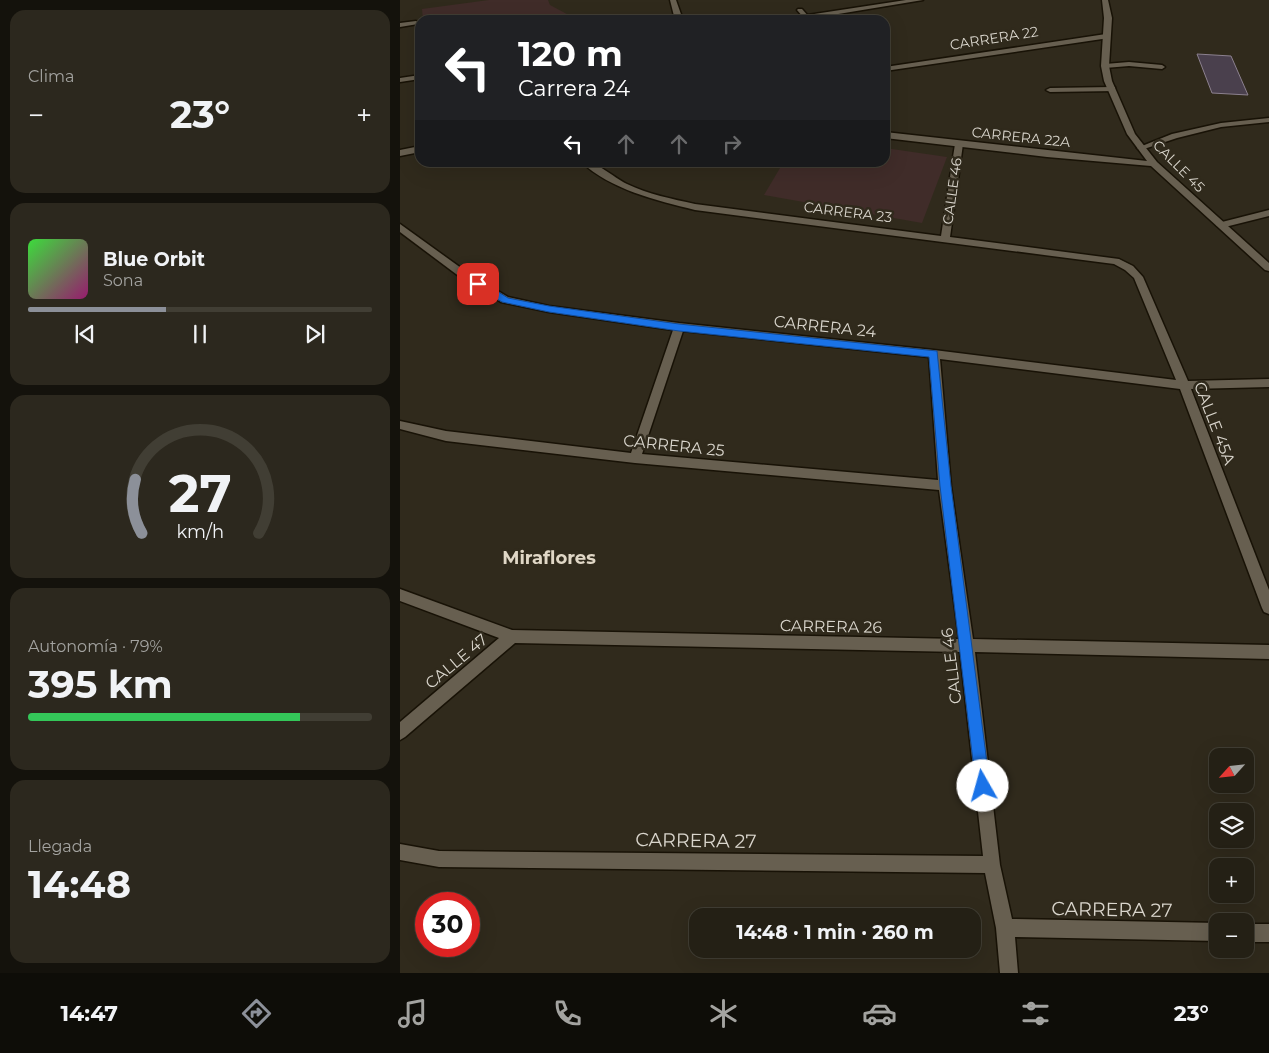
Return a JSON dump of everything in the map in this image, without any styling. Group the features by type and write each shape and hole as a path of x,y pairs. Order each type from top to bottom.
{"street":[{"path":"673,0 678,15"},
{"path":"819,15 920,0"},
{"name":"CALLE 45","path":"1105,0 1108,18 1105,66 1112,89 1131,134 1154,164 1269,268"},
{"name":"CARRERA 22","path":"890,68 1106,36"},
{"path":"400,80 415,78"},
{"name":"CARRERA 22A","path":"890,136 1154,164"},
{"name":"CALLE 46","path":"946,238 959,144"},
{"path":"400,153 415,150"},
{"name":"CARRERA 23","path":"593,167 624,186 661,199 695,207 1116,261"},
{"path":"1221,225 1269,213"},
{"name":"CARRERA 24","path":"400,228 464,275 505,300 549,309 679,327 934,354 1184,385 1269,383"},
{"name":"CALLE 45A","path":"1116,261 1129,268 1138,277 1184,385 1269,608"},
{"path":"635,458 679,327"},
{"name":"CALLE 46","path":"934,354 946,486 992,865 1005,928 1009,973"},
{"name":"CARRERA 25","path":"400,425 446,436 635,458 946,486"},
{"name":"CARRERA 26","path":"400,595 512,636 1269,652"},
{"name":"CALLE 47","path":"400,732 512,636"},
{"name":"CARRERA 27","path":"400,852 439,858 992,865"},
{"name":"CARRERA 27","path":"1005,928 1209,932"},
{"path":"1254,933 1269,933"}],"lane":[{"path":"800,10 804,15"},
{"path":"400,25 415,23"},
{"path":"1105,66 1129,64 1162,67"},
{"path":"1050,90 1112,89"},
{"path":"1141,148 1175,136 1221,125 1269,120"}],"shaded area":[{"path":"489,0 548,0 550,5 569,15 423,15 422,9"},
{"path":"890,149 947,157 922,223 764,195 781,167 890,167"}],"building":[{"path":"1197,54 1231,56 1248,95 1212,93"}],"district":[{"name":"Miraflores","path":"549,558"}],"route":[{"path":"478,284 505,300 549,309 679,327 934,354 946,486 983,786"}]}
